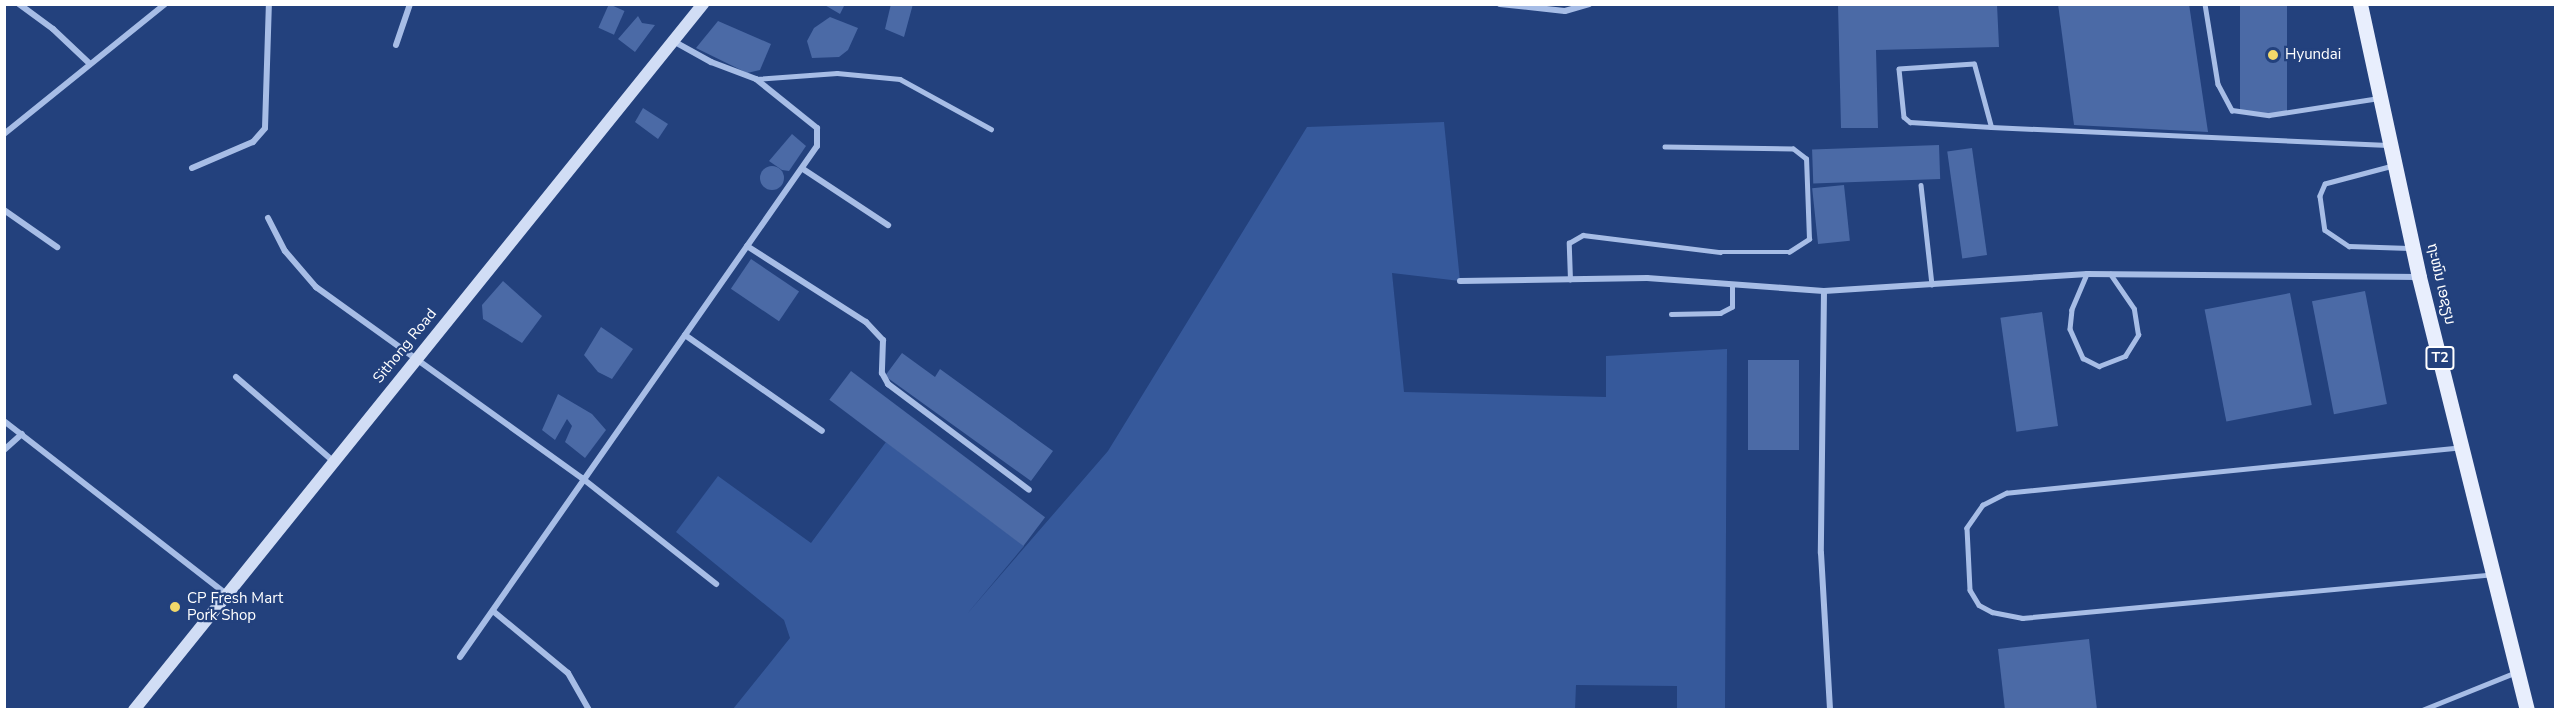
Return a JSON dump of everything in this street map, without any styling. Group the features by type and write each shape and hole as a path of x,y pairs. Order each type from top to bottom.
{"main road":[{"name":"Sithong Road","path":"136,709 416,356 703,4"},
{"name":"ຖະໜົນ ເອຊຽນ","path":"2360,4 2419,277 2527,710"}],"street":[{"path":"19,4 53,28 90,64"},
{"path":"4,134 165,4"},
{"path":"192,168 254,142 265,128 269,4"},
{"path":"396,45 410,4"},
{"path":"1500,4 1565,11 1589,4"},
{"path":"460,657 582,478 803,169 817,146 817,128 756,79 711,63 673,41"},
{"path":"803,169 888,225"},
{"path":"4,210 57,247"},
{"path":"268,218 285,251 316,287 416,356 582,478 716,584"},
{"path":"747,246 866,322 883,340 882,373 888,384 1029,490"},
{"path":"1460,281 1647,278 1824,291 2087,274 2419,277"},
{"path":"1824,291 1821,553 1830,710"},
{"path":"685,334 822,431"},
{"path":"236,377 333,461"},
{"path":"4,421 226,594"},
{"path":"4,450 22,434"},
{"path":"493,611 568,673 589,710"}],"lane":[{"path":"2205,4 2218,84 2232,110 2270,115 2381,98"},
{"path":"1991,127 1974,64 1899,69 1907,121 1991,127 2391,145"},
{"path":"756,79 837,73 900,79 991,129"},
{"path":"1570,280 1569,243 1583,235 1720,252 1789,252 1809,239 1806,159 1793,150 1665,147"},
{"path":"2396,165 2325,184 2320,196 2325,230 2349,246 2414,248"},
{"path":"1921,185 1932,284"},
{"path":"2087,274 2072,310 2070,329 2082,358 2099,366 2125,356 2138,335 2134,309 2109,274"},
{"path":"1671,314 1720,313 1732,307 1732,286"},
{"path":"2462,448 2007,493 1983,505 1967,528 1970,590 1979,605 1992,612 2022,618 2493,574"},
{"path":"2422,710 2517,672"}],"shaded area":[{"path":"1444,122 1460,281 1392,273 1404,392 1606,397 1606,356 1727,349 1725,709 1677,709 1677,686 1576,685 1575,710 733,709 790,638 784,620 676,532 718,476 811,543 886,442 1024,546 967,614 1108,451 1307,127"}],"building":[{"path":"609,4 625,11 614,35 598,28"},
{"path":"823,4 845,4 840,14"},
{"path":"891,4 913,4 904,37 885,29"},
{"path":"1838,4 1997,4 1999,47 1876,50 1878,128 1841,128"},
{"path":"2058,4 2189,4 2208,132 2074,125"},
{"name":"Hyundai","path":"2240,4 2287,4 2287,113 2240,113"},
{"path":"638,16 642,23 655,25 635,52 618,39"},
{"path":"830,17 858,28 848,50 839,57 812,58 807,41 814,28"},
{"path":"718,21 771,44 760,70 747,73 696,48"},
{"path":"643,108 668,124 658,139 635,122"},
{"path":"792,134 806,146 789,171 782,170 769,161"},
{"path":"1939,145 1940,179 1813,183 1812,149"},
{"path":"1972,148 1987,255 1962,258 1947,151"},
{"path":"772,166 780,170 784,178 780,186 772,190 764,186 760,178 764,170"},
{"path":"1844,185 1850,241 1818,244 1812,188"},
{"path":"751,259 799,291 779,321 731,289"},
{"path":"503,281 542,316 522,343 483,319 482,305"},
{"path":"2365,291 2387,404 2334,414 2312,301"},
{"path":"2290,293 2312,405 2226,422 2205,310"},
{"path":"2042,312 2058,426 2016,432 2000,318"},
{"path":"601,327 633,349 612,379 598,372 584,355"},
{"path":"902,353 935,377 940,369 1053,451 1031,481 885,376"},
{"path":"1748,360 1799,360 1799,450 1748,450"},
{"path":"851,371 1045,517 1023,546 829,400"},
{"path":"558,394 592,414 606,430 585,458 565,442 572,426 567,419 555,440 542,430"},
{"path":"2089,639 2097,710 2005,710 1998,649"}],"place":[{"name":"Hyundai","path":"2273,55"},
{"name":"CP Fresh Mart Pork Shop","path":"175,607"}]}
